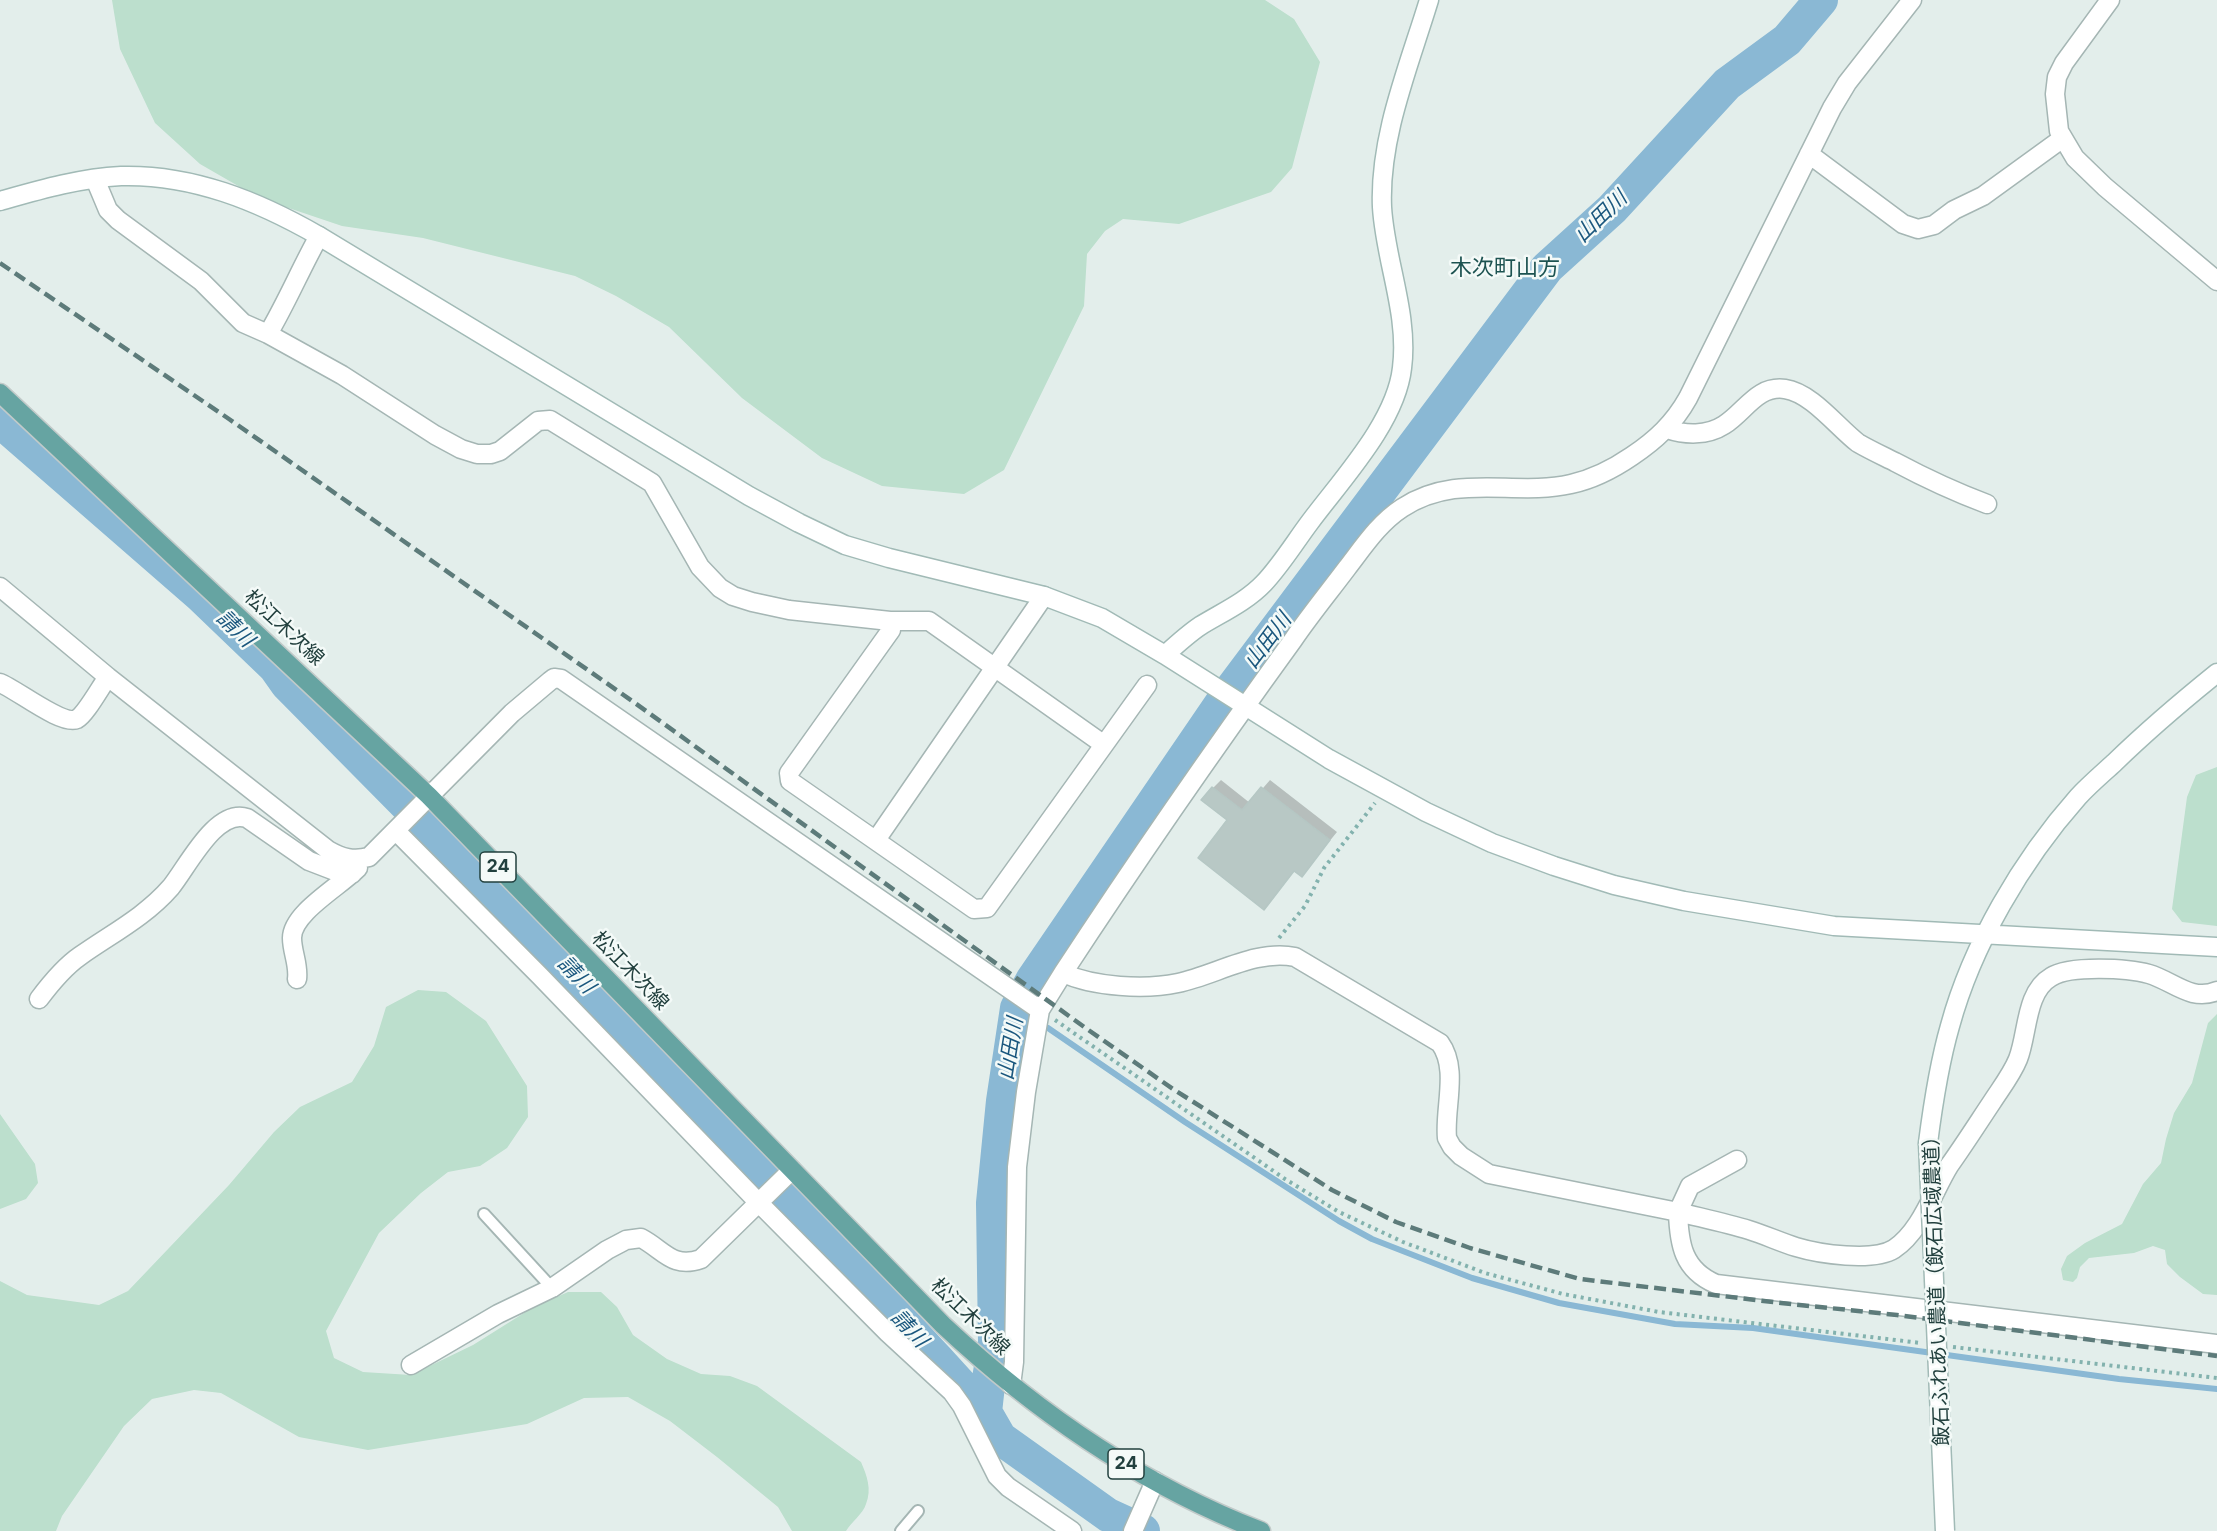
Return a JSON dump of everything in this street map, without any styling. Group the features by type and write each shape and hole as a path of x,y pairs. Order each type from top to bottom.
{"main road":[{"name":"松江木次線","path":"0,393 429,796 788,1174 979,1359 1006,1382 1110,1455 1194,1502 1261,1531"}],"street":[{"path":"1165,655 1199,627 1235,605 1263,584 1377,432 1393,404 1402,369 1403,333 1386,243 1382,205 1384,168 1388,136 1429,0"},
{"path":"1006,1382 1014,1362 1017,1167 1035,1006 1063,973 1233,698 1310,616 1375,532 1388,518 1404,507 1421,498 1446,490 1472,487 1539,488 1569,485 1593,478 1619,465 1667,429 1688,398 1809,153 1847,83 1912,0"},
{"path":"2110,0 2064,63 2057,78 2055,112 2062,138 2075,159 2105,187 2217,281"},
{"path":"1809,153 1904,224 1918,229 1934,225 1954,210 1983,196 2062,138"},
{"path":"0,201 95,179 119,176 152,177 195,183 259,204 319,236 749,496 799,523 845,544 889,558 1044,596 1102,618 1165,655 1329,759 1426,812 1492,843 1554,866 1614,885 1684,901 1834,926 2217,947"},
{"path":"95,179 102,200 118,220 201,281 243,323 268,334 342,375 435,435 461,449 477,454 491,454 500,451 538,421 550,420 652,483 699,567 720,588 733,596 789,610 890,621 929,621 1103,744"},
{"path":"268,334 287,302 300,268 319,236"},
{"path":"1667,429 1683,434 1712,430 1724,426 1766,390 1787,390 1798,393 1809,400 1859,443 1931,481 1987,504"},
{"path":"0,587 108,677 328,850 351,860 369,856"},
{"path":"876,840 1044,596"},
{"path":"890,621 891,630 789,773 790,781 974,909 987,908 1147,685"},
{"name":"飯石ふれあい農道（飯石広域農道）","path":"1946,1531 1928,1143 1932,1108 1950,1026 1962,987 1986,934 2019,877 2079,796 2158,721 2217,673"},
{"path":"0,683 64,719 75,720 108,677"},
{"path":"297,979 298,968 292,940 296,921 352,874 429,796 554,678 561,680 1035,1006"},
{"path":"39,999 64,969 155,904 171,887 213,830 228,818 241,816 247,818 309,861 335,871 352,874"},
{"path":"396,831 888,1333 952,1392 962,1406 997,1476 1008,1487 1072,1531"},
{"path":"1063,973 1076,979 1138,987 1178,983 1264,957 1285,954 1304,960 1440,1043 1446,1050 1449,1074 1447,1138 1452,1147 1474,1165 1490,1174 1678,1212 1751,1230 1808,1250 1873,1256 1894,1249 1915,1226 1947,1169 2010,1075 2023,1043 2033,999 2043,983 2050,977 2069,970 2128,971 2160,978 2190,993 2200,995 2217,991"},
{"path":"1737,1160 1690,1185 1678,1212 1679,1236 1687,1259 1693,1269 1704,1279 1716,1284 2217,1344"},
{"path":"411,1365 498,1314 552,1288 607,1250 635,1238 647,1241 674,1260 683,1263 701,1259 788,1174"},
{"path":"1133,1531 1155,1481"}],"lane":[{"path":"484,1214 552,1288"},
{"path":"901,1531 918,1511"}],"path":[{"path":"1264,957 1305,906 1324,868 1377,801"},
{"path":"1035,1006 1286,1179 1339,1212 1403,1242 1485,1273 1574,1296 1659,1312 1932,1344"},
{"path":"1944,1346 2217,1378"}],"green space":[{"path":"112,0 1265,0 1294,19 1320,62 1292,168 1271,192 1179,224 1123,219 1105,231 1087,254 1084,306 1004,470 964,494 882,486 822,458 742,398 669,327 616,296 575,276 423,238 342,226 259,198 200,164 155,123 120,49"},
{"path":"2217,767 2217,926 2182,922 2172,909 2187,797 2196,775"},
{"path":"418,990 446,992 486,1021 527,1086 528,1117 507,1148 480,1166 448,1172 421,1193 379,1233 326,1331 334,1358 363,1372 411,1375 473,1345 532,1308 568,1292 601,1292 617,1307 633,1335 667,1359 701,1374 730,1376 757,1386 861,1462 868,1483 868,1498 862,1511 846,1531 792,1531 778,1507 717,1457 670,1421 628,1397 584,1398 527,1424 368,1450 299,1437 221,1393 194,1390 152,1399 124,1426 62,1516 56,1531 0,1531 0,1281 27,1295 99,1305 128,1291 229,1185 274,1132 300,1107 352,1082 374,1046 386,1007"},
{"path":"2217,1014 2217,1295 2203,1294 2180,1277 2167,1264 2165,1250 2153,1246 2134,1253 2089,1258 2080,1267 2077,1278 2073,1282 2063,1280 2061,1269 2067,1256 2085,1243 2122,1224 2143,1184 2161,1163 2174,1113 2192,1083 2208,1023"},
{"path":"0,1114 35,1164 38,1183 26,1199 0,1209"}],"building":[{"path":"1212,787 1242,810 1261,787 1330,840 1302,877 1294,871 1264,910 1198,858 1227,820 1201,800"}],"waterway":[{"name":"山田川","path":"985,1412 995,1342 993,1203 1003,1101 1017,1008 1033,979 1227,695 1547,268 1612,209 1727,84 1787,40 1821,0"},
{"name":"請川","path":"0,421 201,596 275,667 287,684 625,1026 937,1359 985,1412 1000,1438 1108,1515 1143,1531"},
{"path":"1017,1008 1025,1014"},
{"path":"1048,1028 1185,1122 1339,1221 1372,1239 1472,1278 1559,1303 1675,1324 1753,1328 2119,1379 2217,1389"}],"railway":[{"path":"0,263 229,419 635,703 1173,1089 1332,1190 1396,1222 1470,1248 1580,1279 1897,1315 2217,1356"}],"district":[{"name":"木次町山方","path":"1505,268"}]}
